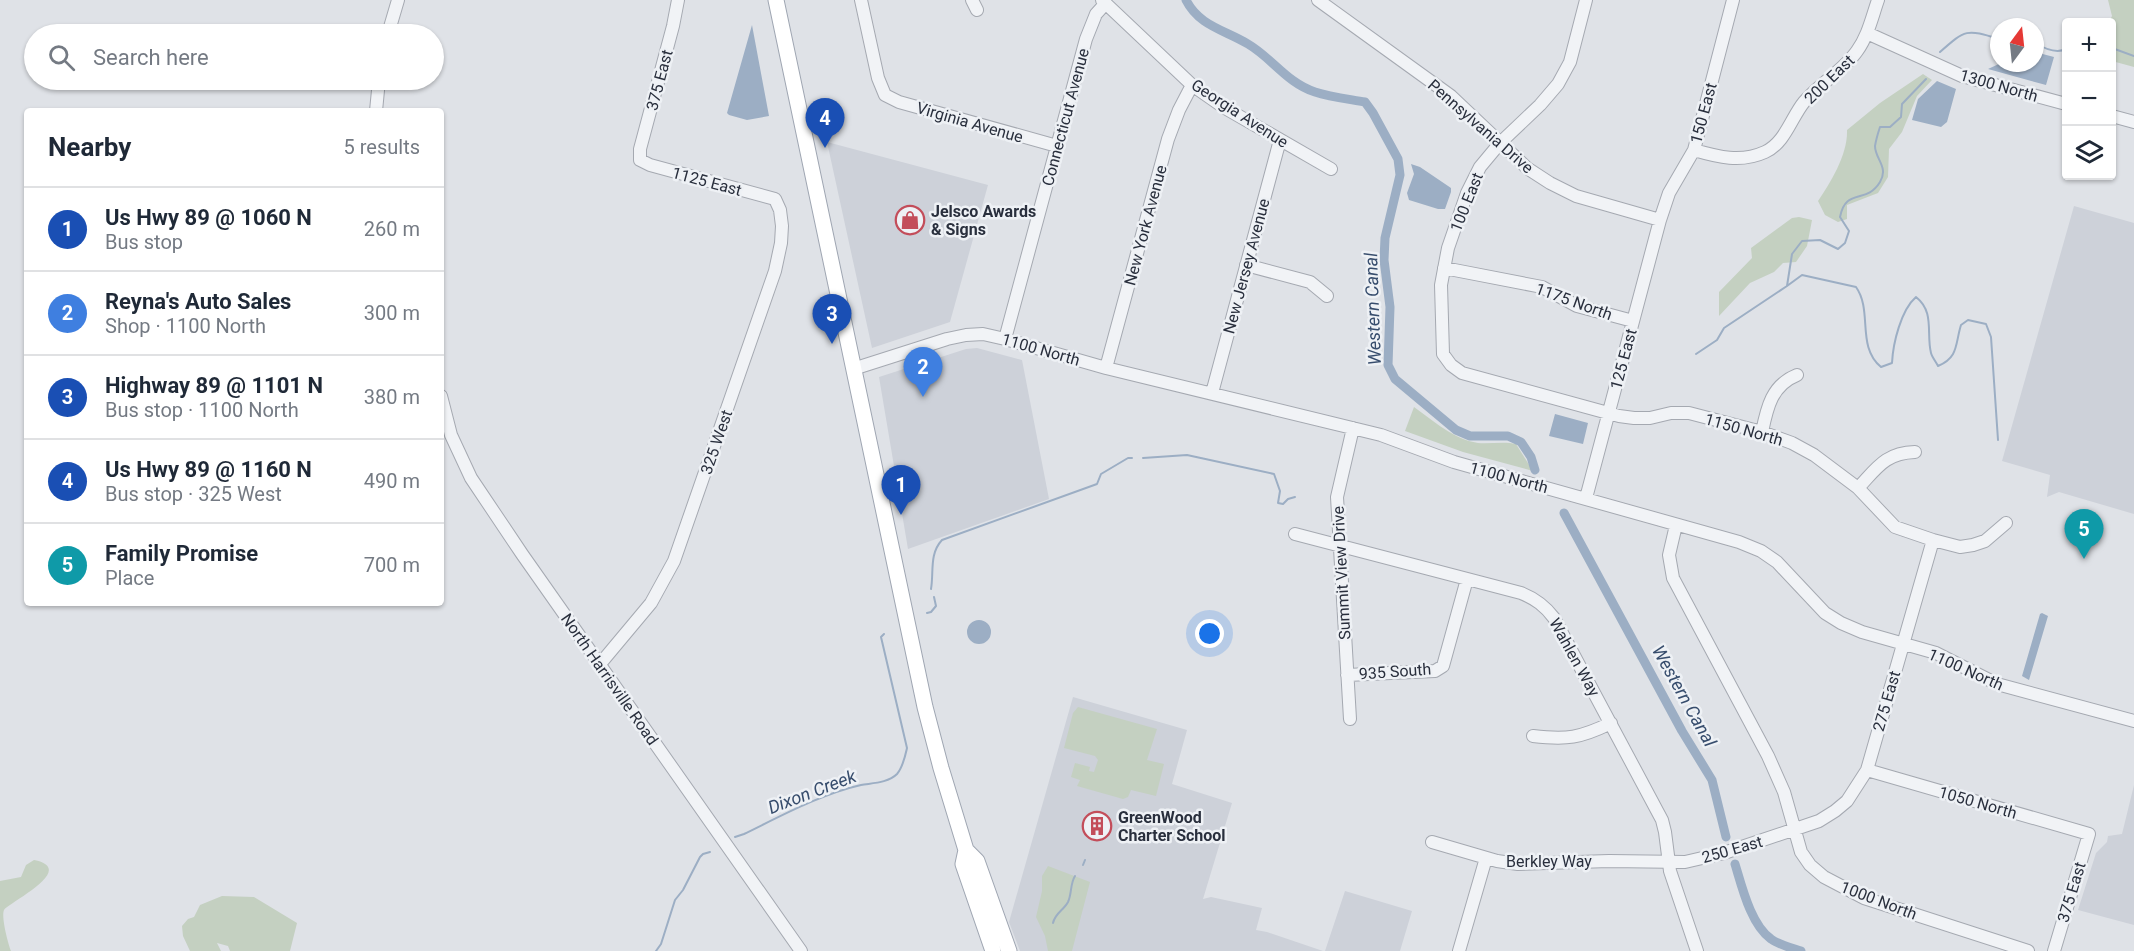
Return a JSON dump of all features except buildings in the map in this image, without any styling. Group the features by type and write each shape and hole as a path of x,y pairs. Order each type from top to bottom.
{"main road":[{"path":"776,0 925,706 966,850 976,861 1008,951"},
{"path":"966,850 963,864 993,951"}],"street":[{"path":"391,24 398,0"},
{"name":"375 East","path":"640,160 640,149 678,0"},
{"name":"Virginia Avenue","path":"861,0 878,78 885,95 899,102 1057,146"},
{"name":"Pennsylvania Drive","path":"1318,0 1451,96 1527,168 1550,183 1576,196 1660,220"},
{"name":"100 East","path":"1451,365 1443,354 1441,285 1448,248 1467,193 1480,167 1500,143 1540,105 1558,84 1570,62 1586,0"},
{"name":"150 East","path":"1660,220 1669,193 1694,150 1733,0"},
{"name":"200 East","path":"1694,150 1728,159 1749,158 1768,151 1781,139 1814,91 1838,73 1858,51 1867,33 1878,0"},
{"name":"Georgia Avenue","path":"1104,2 1192,85 1225,108 1330,169"},
{"name":"Connecticut Avenue","path":"1005,339 1090,27 1104,2"},
{"name":"1300 North","path":"1867,33 1962,76 2062,103"},
{"name":"New York Avenue","path":"1106,368 1168,139 1192,85"},
{"path":"376,108 378,90"},
{"path":"2116,117 2134,122"},
{"name":"New Jersey Avenue","path":"1212,393 1280,140"},
{"name":"1125 East","path":"640,160 650,165 775,199"},
{"name":"325 West","path":"600,664 651,603 674,561 777,264 782,226 779,204 775,199"},
{"name":"125 East","path":"1586,498 1660,220"},
{"path":"1246,264 1310,282 1327,296"},
{"name":"1175 North","path":"1444,268 1542,287 1577,306 1633,321"},
{"name":"1100 North","path":"853,369 966,335 983,334 1106,368 1381,435 1454,462 1739,542 1761,551 1794,578 1825,613 1841,623 1862,632 1936,653 1997,684 2134,721"},
{"name":"1150 North","path":"1451,365 1462,373 1608,413 1634,418 1689,413 1762,432 1792,443 1814,455 1858,488 1895,527 1933,540 1960,547 1973,545 1985,541 2006,523"},
{"path":"1762,432 1772,394 1785,380 1797,375"},
{"name":"North Harrisville Road","path":"444,407 452,435 471,477 801,951"},
{"name":"Summit View Drive","path":"1350,719 1339,546 1338,486 1353,428"},
{"path":"1858,488 1884,461 1899,453 1915,452"},
{"name":"1000 North","path":"1676,525 1669,555 1673,578 1768,756 1784,792 1801,852 1810,865 1824,877 1864,898 2028,951"},
{"name":"Wahlen Way","path":"1294,534 1521,593 1534,598 1546,608 1554,618 1662,819 1670,871 1697,951"},
{"name":"275 East","path":"1795,829 1819,821 1835,811 1857,788 1867,770 1933,540"},
{"name":"935 South","path":"1347,675 1435,671 1443,666 1467,579"},
{"path":"1533,736 1574,738 1611,723"},
{"name":"1050 North","path":"1867,770 2089,834"},
{"name":"250 East","path":"1668,862 1685,862 1724,853 1795,829"},
{"name":"375 East","path":"2054,951 2089,834"},
{"name":"Berkley Way","path":"1432,842 1485,858 1518,864 1668,862"},
{"path":"1459,951 1485,858"}],"shaded area":[{"path":"827,142 988,185 950,322 872,348"},
{"path":"2074,206 2134,223 2134,514 2059,492 2047,497 2050,475 2002,461"},
{"path":"977,348 1022,360 1049,499 908,549 879,377 966,349"},
{"path":"1073,697 1187,730 1172,784 1232,803 1203,899 1211,897 1262,908 1256,930 1323,951 1020,951 1009,922"},
{"path":"2134,785 2134,925 2078,910 2096,853 2107,842 2108,836 2122,834"},
{"path":"1345,891 1412,911 1400,951 1325,951"}],"green space":[{"path":"2108,0 2134,0 2134,67 2116,62 2116,18 2111,18"},
{"path":"1923,74 1932,80 1917,96 1902,132 1889,149 1888,177 1878,193 1847,205 1847,219 1838,222 1825,215 1818,201 1842,158 1847,130 1880,103"},
{"path":"1792,218 1812,220 1807,246 1796,262 1783,263 1774,272 1750,283 1719,316 1719,292 1752,258 1751,248"},
{"path":"1414,407 1460,438 1478,443 1516,444 1533,471 1463,452 1405,431"},
{"path":"1078,707 1157,729 1147,760 1164,764 1156,796 1131,790 1128,797 1123,799 1077,786 1080,780 1071,777 1075,763 1090,767 1089,771 1094,772 1098,760 1095,756 1064,748 1073,713"},
{"path":"34,860 46,864 49,871 37,886 4,910 4,924 11,951 0,951 0,881 21,877 26,865"},
{"path":"1048,866 1090,882 1072,951 1048,951 1045,936 1036,917 1042,891 1042,876"},
{"path":"222,896 254,897 297,923 290,951 230,951 228,946 217,943 221,951 190,951 183,936 182,926 188,919 194,917 200,905"}],"water":[{"path":"752,25 769,116 747,120 727,113"},
{"path":"2044,54 2054,57 2046,85 1999,72 2044,72"},
{"path":"1937,81 1956,89 1947,122 1941,127 1912,120 1918,99"},
{"path":"1411,164 1420,167 1451,188 1445,209 1409,200 1407,193 1414,174"},
{"path":"1555,414 1588,423 1583,444 1549,436"},
{"path":"2042,613 2048,616 2029,680 2022,676"},
{"path":"979,620 988,623 991,632 988,641 979,644 970,641 967,632 970,623"}],"waterway":[{"name":"Western Canal","path":"1186,0 1191,9 1205,22 1257,50 1296,83 1315,92 1365,102 1398,159 1400,175 1385,238 1384,260 1390,307 1388,365 1395,379 1456,430 1470,436 1508,436 1521,442 1531,457 1535,470"},
{"name":"Dixon Creek","path":"1940,52 1961,35 1967,33 1990,37"},
{"name":"Dixon Creek","path":"2044,47 2062,50"},
{"name":"Dixon Creek","path":"2116,49 2134,56"},
{"name":"Dixon Creek","path":"1696,354 1717,340 1724,328 1787,286 1792,254 1802,241 1820,240 1838,249 1845,243 1849,231 1840,217 1843,208 1852,199 1875,189 1882,177 1882,167 1875,146 1880,127 1890,127 1901,117 1902,104 1926,79"},
{"path":"1787,286 1802,275 1856,287 1864,307 1869,349 1873,359 1881,367 1892,363 1899,327 1906,310 1916,297 1926,309 1931,353 1938,366 1953,354 1961,325 1968,320 1986,324 1991,337 1998,440"},
{"name":"Dixon Creek","path":"1143,458 1187,455 1274,474 1280,491 1278,503 1283,504 1295,497"},
{"name":"Dixon Creek","path":"931,589 935,551 942,540 1097,484 1101,474 1128,458 1132,458"},
{"name":"Western Canal","path":"1564,513 1682,731 1712,780 1726,837"},
{"name":"Dixon Creek","path":"927,613 936,606 934,597"},
{"name":"Dixon Creek","path":"735,837 816,800 846,789 885,781 897,774 904,762 907,748 881,637 884,634"},
{"name":"Dixon Creek","path":"656,951 661,944 675,900 683,890 700,857 710,852"},
{"path":"1083,865 1085,860"},
{"name":"Western Canal","path":"1735,864 1748,905 1764,933 1778,943 1801,951"},
{"path":"1053,923 1068,902 1075,876"}],"place":[{"name":"Us Hwy 89 @ 1160 N","path":"825,148"},
{"name":"Jelsco Awards & Signs","path":"910,220"},
{"name":"Highway 89 @ 1101 N","path":"832,344"},
{"name":"Reyna's Auto Sales","path":"923,397"},
{"name":"Us Hwy 89 @ 1060 N","path":"901,515"},
{"name":"Family Promise","path":"2084,559"},
{"name":"GreenWood Charter School","path":"1097,826"}]}
